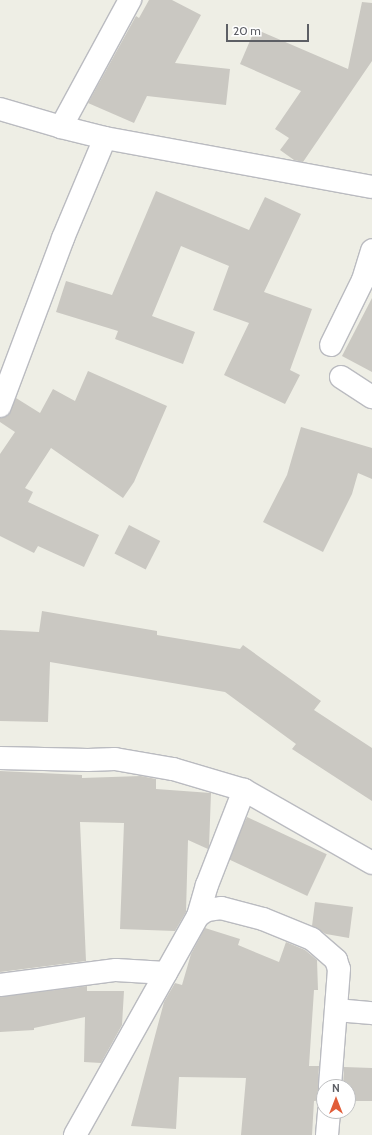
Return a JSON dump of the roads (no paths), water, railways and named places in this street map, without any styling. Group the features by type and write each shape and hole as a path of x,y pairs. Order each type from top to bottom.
{"street":[{"path":"61,127 130,0"},
{"path":"0,109 105,138 372,187"},
{"path":"0,406 63,238 105,138"},
{"path":"331,345 363,280 372,250"},
{"path":"341,377 372,397"},
{"path":"0,758 88,760 115,759 172,769 244,790 372,863"},
{"path":"75,1135 198,916 207,885 244,790"},
{"path":"198,916 207,910 221,908 263,919 312,939 336,960 339,969 331,1079"},
{"path":"0,985 116,970 166,973"},
{"path":"336,1010 372,1013"},
{"path":"327,1135 328,1119"}]}
